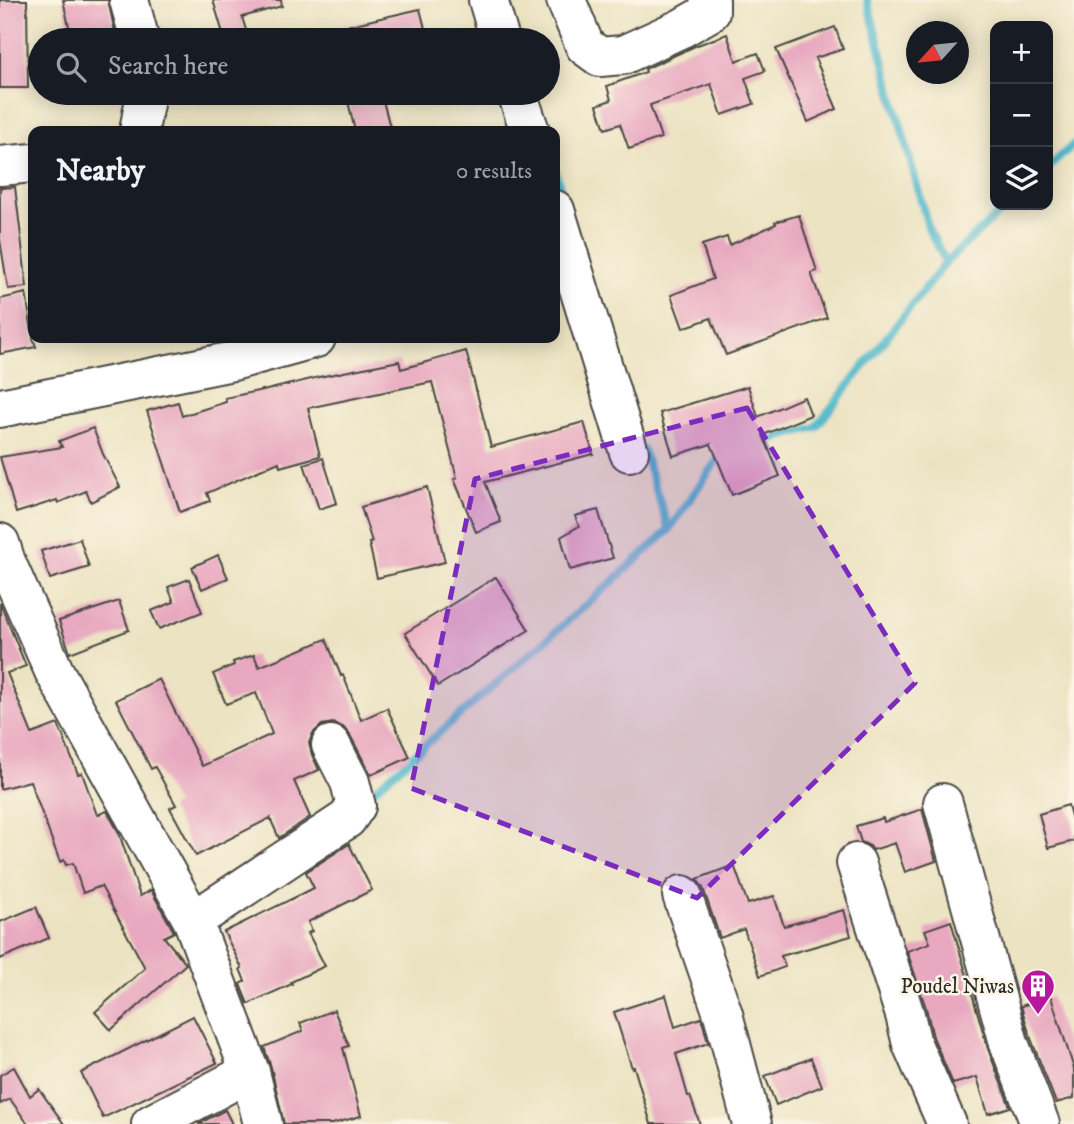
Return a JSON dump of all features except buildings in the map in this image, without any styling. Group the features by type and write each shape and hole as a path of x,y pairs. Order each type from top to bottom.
{"street":[{"path":"129,0 137,28"},
{"path":"488,0 496,28"},
{"path":"566,0 586,46 600,57 623,55 682,28 710,12 710,0"},
{"path":"140,126 144,105"},
{"path":"521,105 528,126"},
{"path":"0,166 28,163"},
{"path":"560,242 563,262 629,453"},
{"path":"0,408 233,361 298,343"},
{"path":"0,543 54,671 193,922 250,1072 263,1124"},
{"path":"193,922 347,819 356,806 350,782 331,745"},
{"path":"943,803 1009,1043 1040,1124"},
{"path":"856,863 912,1044 947,1124"},
{"path":"682,895 723,1014 752,1124"},
{"path":"151,1124 250,1072"}],"highlighted area":[{"path":"747,408 915,683 697,898 411,788 475,479"}],"waterway":[{"path":"867,0 929,230 946,262"},
{"path":"1053,163 1074,144"},
{"path":"560,187 564,200"},
{"path":"755,444 816,427 946,262 1003,210"},
{"path":"643,450 669,530"},
{"path":"367,796 669,530 717,460 727,455"}],"place":[{"name":"Poudel Niwas","path":"1038,1016"}]}
